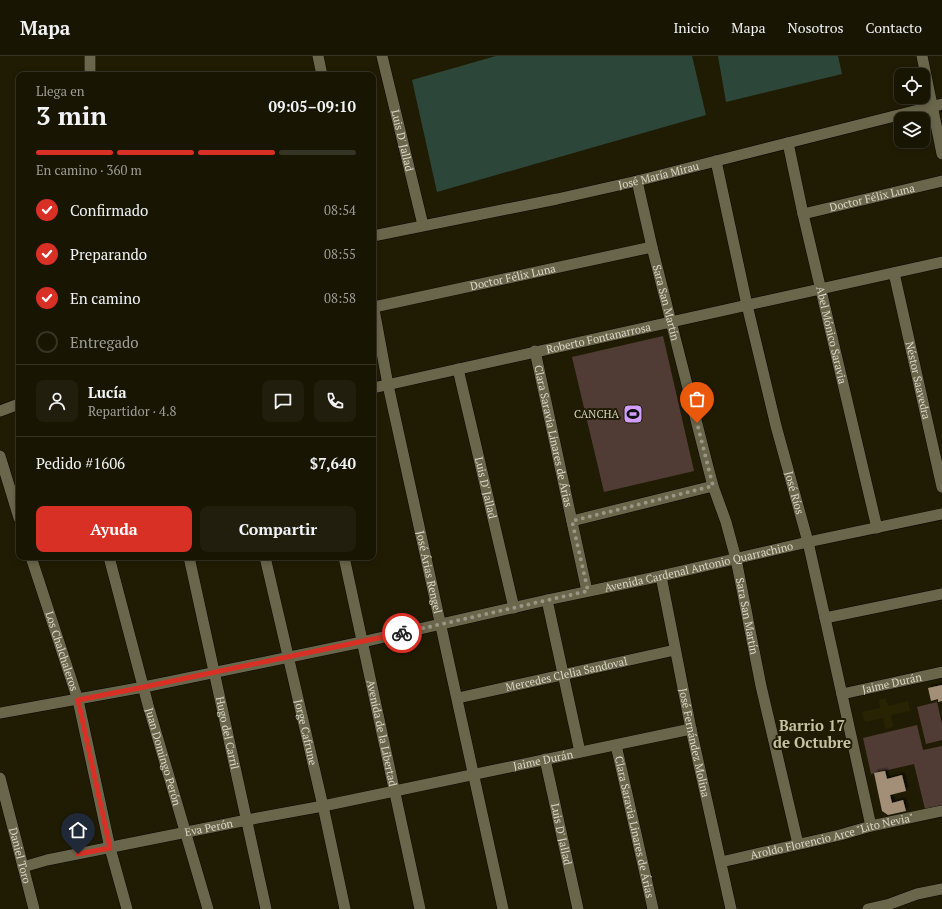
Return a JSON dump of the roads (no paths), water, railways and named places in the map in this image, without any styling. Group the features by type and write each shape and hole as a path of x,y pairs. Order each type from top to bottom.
{"street":[{"path":"90,56 90,72"},
{"path":"318,56 321,72"},
{"name":"Luis D' Jallad","path":"382,56 423,225"},
{"path":"922,56 937,105 942,154"},
{"name":"José María Mirau","path":"376,235 557,199 637,181 937,105"},
{"name":"Abel Mónico Saravia","path":"788,143 820,289 877,528"},
{"name":"José Ríos","path":"716,161 747,305 776,426 808,542 871,826"},
{"name":"Sara San Martín","path":"637,181 652,247 713,486 726,522 736,559 762,686 798,844"},
{"name":"Doctor Félix Luna","path":"803,214 942,181"},
{"name":"Doctor Félix Luna","path":"376,305 652,247"},
{"name":"Roberto Fontanarrosa","path":"376,387 942,262"},
{"name":"Néstor Saavedra","path":"894,273 942,487"},
{"name":"José Árias Rengel","path":"376,322 388,385 458,698 473,775 503,909"},
{"name":"Clara Saravia Linares de Árias","path":"535,352 588,591"},
{"name":"Luis D' Jallad","path":"458,369 514,608"},
{"path":"0,411 16,405"},
{"path":"0,456 16,508"},
{"path":"572,521 713,486"},
{"name":"Avenida Cardenal Antonio Quarrachino","path":"0,713 78,700 362,642 808,542 942,514"},
{"name":"Los Chalchaleros","path":"32,560 78,700 110,848 127,909"},
{"name":"Juan Domingo Perón","path":"110,560 144,687 208,909"},
{"name":"Hugo del Carril","path":"190,560 266,909"},
{"name":"Jorge Cafrune","path":"266,560 323,806 345,909"},
{"name":"Avenida de la Libertad","path":"345,560 420,909"},
{"name":"José Fernández Molina","path":"661,576 675,650 731,909"},
{"path":"825,618 942,594"},
{"path":"547,600 580,752"},
{"name":"Mercedes Clelia Sandoval","path":"458,698 675,650"},
{"name":"Jaime Durán","path":"842,694 942,672"},
{"name":"Jaime Durán","path":"394,791 692,729"},
{"name":"Clara Saravia Linares de Árias","path":"616,745 653,909"},
{"name":"Luis D' Jallad","path":"545,759 578,909"},
{"name":"Daniel Toro","path":"0,778 34,909"},
{"name":"Eva Perón","path":"23,866 394,791"},
{"name":"Aroldo Florencio Arce \"Lito Nevia\"","path":"721,862 840,835 871,826 942,811"},
{"path":"868,909 890,904 917,894 942,889"}],"place":[{"name":"CANCHA","path":"633,414"}],"district":[{"name":"Barrio 17 de Octubre","path":"812,734"}]}
